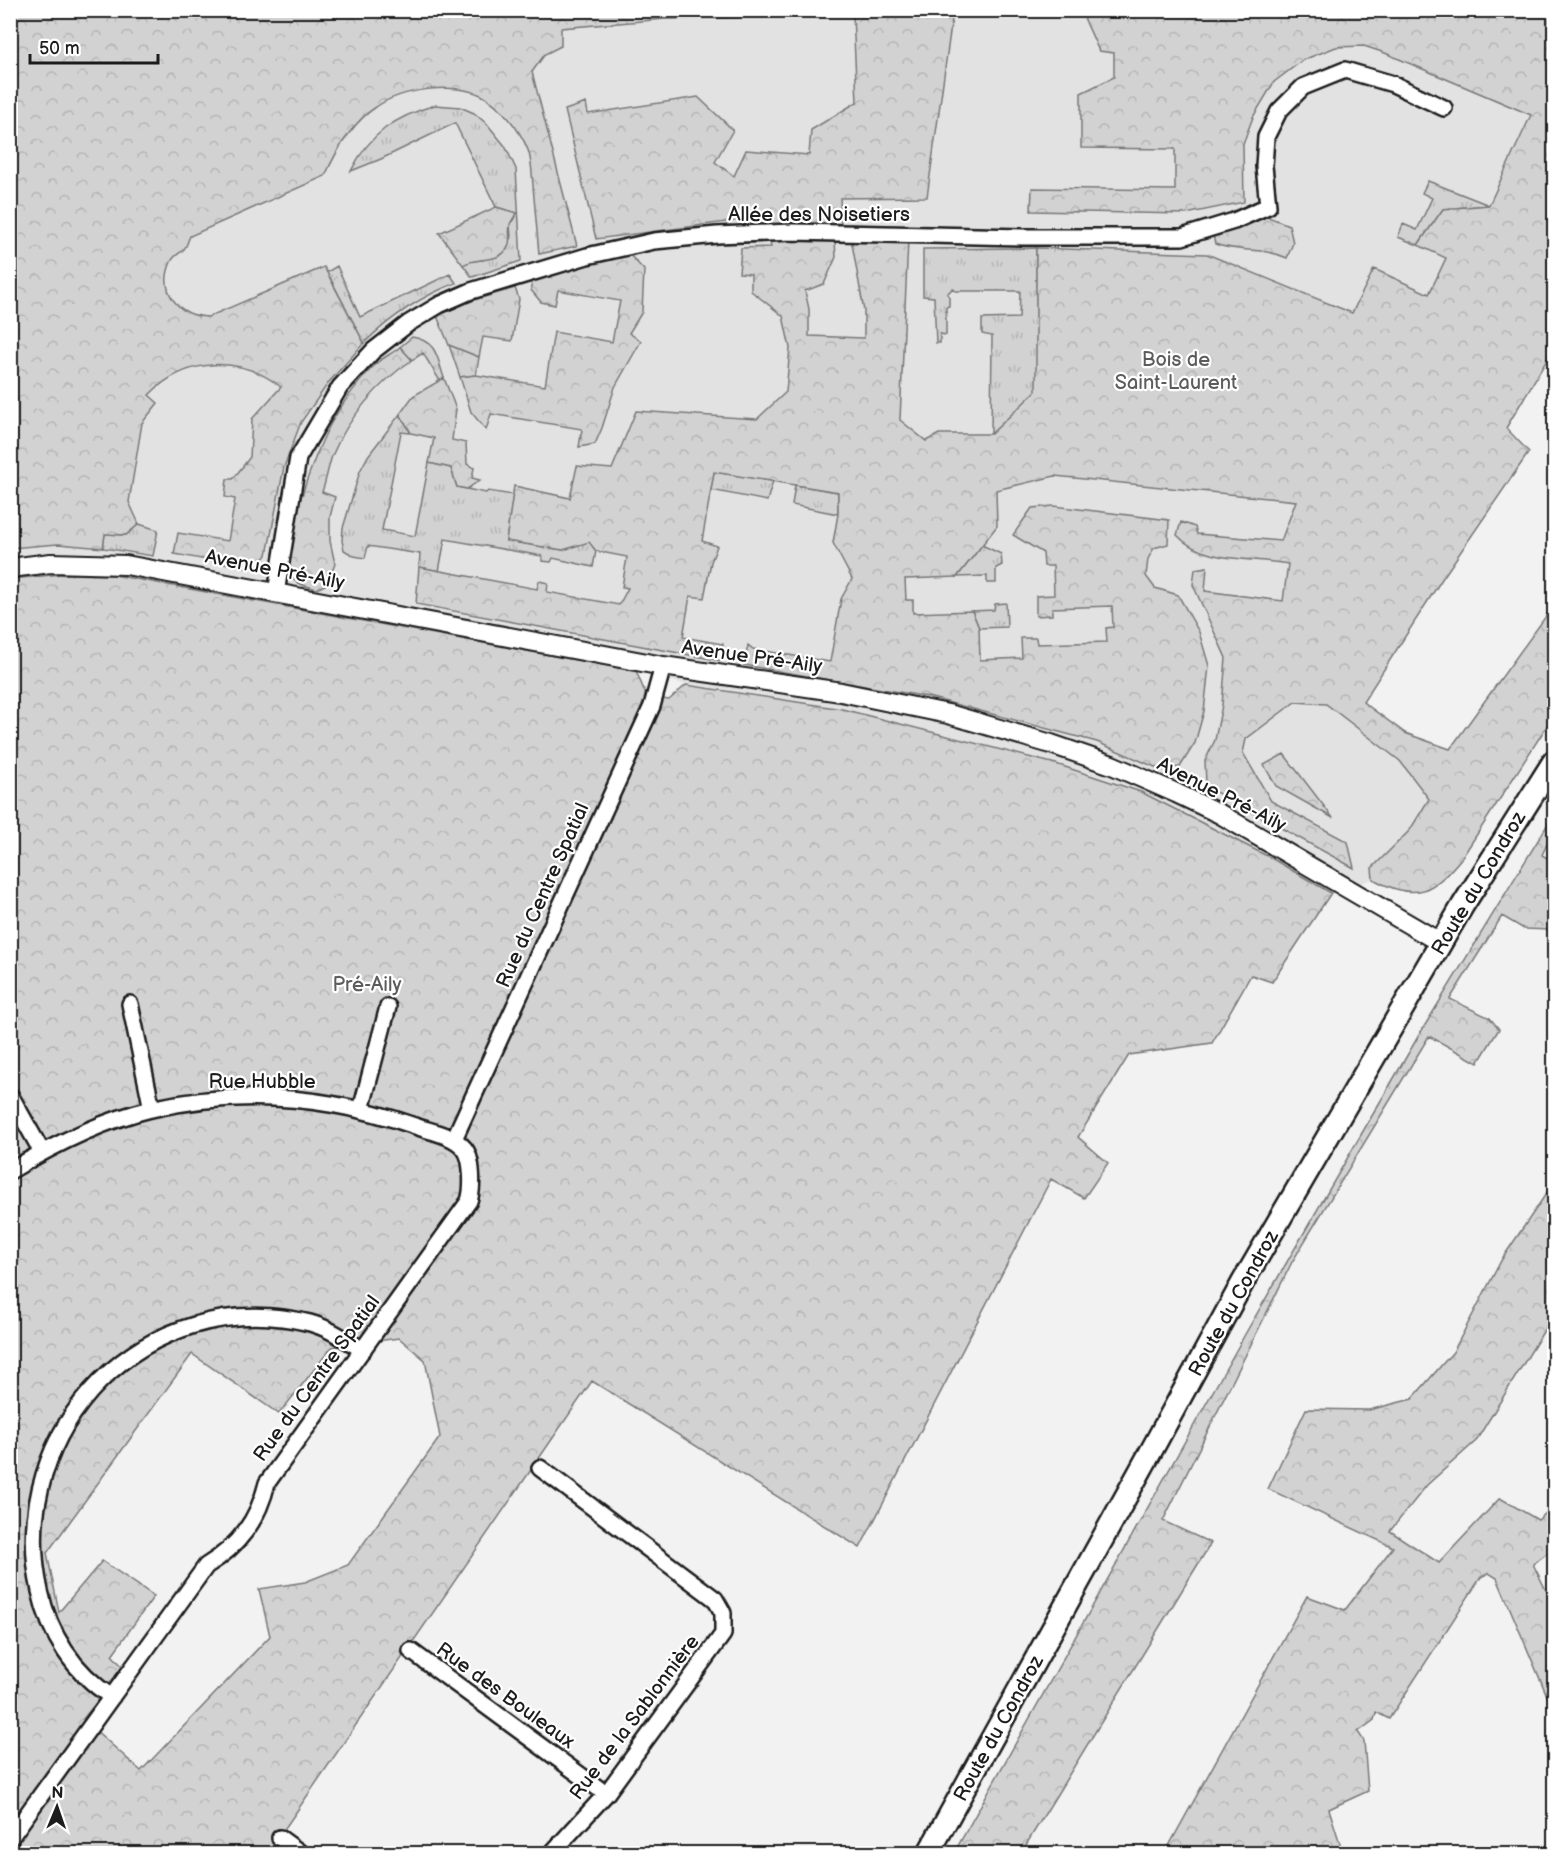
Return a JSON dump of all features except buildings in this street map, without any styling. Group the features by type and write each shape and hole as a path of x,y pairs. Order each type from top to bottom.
{"main road":[{"name":"Route du Condroz","path":"928,1854 1243,1282 1441,944 1554,761"}],"street":[{"name":"Allée des Noisetiers","path":"276,593 298,458 340,387 373,351 409,323 439,305 471,291 610,251 654,242 717,235 793,232 1023,237 1182,237 1234,221 1268,207 1264,166 1266,137 1279,111 1303,87 1345,70 1393,84 1444,108"},
{"name":"Avenue Pré-Aily","path":"10,568 51,563 126,565 663,666 841,692 948,714 1051,744 1112,765 1220,814 1441,944"},
{"name":"Rue du Centre Spatial","path":"10,1838 206,1566 227,1552 246,1532 262,1501 267,1483 469,1201 472,1190 466,1150 454,1139 652,706 663,666"},
{"path":"130,1004 152,1109"},
{"path":"361,1110 388,1007"},
{"path":"10,1095 42,1152"},
{"name":"Rue Hubble","path":"10,1171 93,1127 152,1109 236,1097 315,1100 395,1119 454,1139"},
{"path":"112,1697 92,1684 77,1668 61,1644 48,1620 36,1573 34,1531 38,1493 52,1450 74,1412 106,1375 128,1358 176,1331 201,1323 240,1317 286,1318 312,1323 331,1331 363,1350"},
{"name":"Rue de la Sablonnière","path":"540,1468 715,1599 723,1613 723,1634 606,1794 551,1854"},
{"name":"Rue des Bouleaux","path":"411,1651 606,1794"},
{"path":"280,1838 302,1854"}],"shaded area":[{"path":"432,11 1229,11 1554,69 1246,739 1295,702 1326,704 1400,761 1429,799 1410,830 1372,868 1373,879 1331,893 1271,858 1141,792 1056,764 842,709 686,685 636,671 62,574 11,579 11,213"}],"green space":[{"name":"Bois de Saint-Laurent","path":"10,11 953,11 927,197 840,198 841,224 834,225 836,257 824,284 805,291 809,309 809,336 864,338 864,311 851,238 908,240 900,420 926,441 939,434 991,434 1036,391 1036,248 1207,254 1352,313 1374,269 1429,294 1446,258 1418,245 1443,209 1489,205 1531,115 1385,53 1364,46 1336,47 1303,60 1274,82 1253,117 1243,144 1244,202 1186,214 1031,211 1032,188 1175,190 1175,149 1081,148 1081,93 1114,77 1114,53 1099,51 1081,11 1554,11 1554,348 1506,428 1529,452 1442,579 1363,702 1405,733 1450,749 1554,605 1554,715 1453,868 1443,878 1423,890 1401,891 1373,879 1372,868 1410,830 1429,799 1400,761 1326,704 1295,702 1246,739 1243,753 1271,801 1348,842 1354,868 1210,789 1206,783 1205,761 1215,740 1222,705 1226,658 1193,585 1195,569 1207,567 1205,591 1283,601 1288,564 1229,558 1200,551 1177,535 1181,522 1195,527 1197,534 1281,541 1296,501 1055,476 996,490 997,526 957,577 905,579 906,600 913,600 913,613 972,611 979,628 980,660 1022,658 1021,638 1036,638 1037,644 1107,642 1106,628 1113,627 1112,606 1052,608 1052,615 1036,616 1036,596 1054,595 1053,566 1044,566 1043,553 1013,535 1032,508 1054,506 1169,520 1168,544 1154,548 1148,559 1146,576 1155,588 1178,595 1199,632 1209,666 1204,711 1195,743 1180,767 1162,770 1097,742 928,697 744,665 748,645 753,649 830,662 841,599 852,579 833,543 838,514 838,492 714,472 702,541 717,546 711,562 704,598 690,596 683,637 723,644 722,661 416,604 419,567 537,589 539,581 548,583 547,592 619,605 628,588 622,587 627,557 596,551 589,542 563,550 506,541 514,486 570,498 577,466 612,469 636,411 757,419 786,392 790,348 783,316 751,291 751,274 739,273 741,248 771,247 764,217 596,239 565,110 586,103 588,114 698,97 733,130 715,162 734,176 746,150 809,155 811,130 857,102 853,15 665,19 561,28 561,46 545,54 532,72 577,246 539,254 529,154 515,126 496,105 481,95 469,91 442,88 399,96 376,107 346,138 325,176 190,236 185,248 172,260 168,273 167,283 173,300 188,312 208,317 324,267 364,343 329,382 301,422 284,467 267,555 256,569 174,554 178,533 228,541 235,499 225,497 227,479 233,479 250,457 252,419 281,387 248,369 231,365 196,367 179,373 149,395 158,403 142,423 129,502 139,524 126,535 105,534 103,548 58,544 11,548"},
{"path":"435,105 460,107 474,113 488,125 505,146 516,169 521,261 472,277 463,265 469,261 483,260 511,238 510,225 517,213 496,207 455,123 351,171 367,146 385,128 408,115"},
{"path":"1428,181 1489,205 1443,209 1418,245 1398,237 1403,224 1417,230 1432,198 1422,193"},
{"path":"496,207 517,213 510,225 507,249 498,257 468,262 463,265 439,233"},
{"path":"1263,215 1289,225 1293,243 1287,258 1269,252 1215,244 1213,235"},
{"path":"1036,248 1037,391 991,434 992,336 982,334 982,319 1019,318 1020,291 955,291 953,288 947,294 949,306 946,307 946,335 940,334 940,343 936,343 934,297 923,296 923,249"},
{"path":"630,255 644,270 642,312 629,333 641,341 615,387 595,444 579,447 582,429 491,414 486,430 471,412 460,377 476,375 545,386 554,332 612,342 620,301 558,290 555,305 541,302 531,290 532,276"},
{"path":"337,266 360,317 450,274 456,283 407,308 364,343 327,272"},
{"path":"515,288 519,299 512,341 483,337 479,357 449,345 437,316 467,302"},
{"path":"412,337 427,342 435,351 444,378 440,381 423,353 412,360 400,347"},
{"path":"449,345 479,357 476,375 460,377"},
{"path":"400,347 412,360 387,379 365,402 346,428 332,456 322,492 335,497 330,517 330,541 335,564 327,584 317,589 300,584 292,578 288,566 289,547 300,502 316,456 330,425 351,392 377,363"},
{"path":"444,378 456,409 452,440 466,443 467,464 474,468 472,478 480,480 467,489 457,487 451,468 429,463 434,438 411,433 400,414 413,396"},
{"path":"400,414 411,433 401,432 382,530 415,536 429,463 451,468 457,487 486,493 488,491 513,495 506,541 563,550 589,541 596,551 593,567 553,558 551,562 542,561 542,556 445,539 439,571 419,567 420,554 368,546 365,558 354,556 344,550 343,528 360,471 368,456"},
{"path":"714,472 773,481 767,501 711,490"},
{"path":"795,485 838,492 838,514 792,505"},
{"path":"139,524 158,530 153,556 103,548 105,534 126,535"},
{"path":"982,545 1001,554 1002,565 996,568 996,583 987,583 987,576 957,577"},
{"name":"Pré-Aily","path":"62,574 114,575 636,671 647,697 669,700 686,685 842,709 1056,764 1141,792 1271,858 1331,893 1272,982 1251,975 1212,1043 1129,1055 1078,1137 1108,1163 1084,1198 1051,1179 860,1548 592,1381 268,1853 11,1854 11,579","holes":["399,1338 425,1360 440,1437 348,1565 305,1582 259,1589 270,1636 141,1771 83,1719 124,1668 112,1655 154,1596 102,1561 59,1612 47,1553 192,1354 279,1414 332,1347"]},
{"path":"1006,603 1007,627 979,628 972,611 994,610 995,604"},
{"path":"1284,754 1333,818 1276,786 1264,765"},
{"path":"1554,814 1554,832 1542,855 1554,862 1554,926 1551,930 1524,929 1502,916 1450,999 1490,1018 1499,1029 1478,1063 1429,1036 1292,1262 1163,1521 1211,1543 1021,1853 954,1853 1248,1329 1419,1035"},
{"path":"1554,1182 1554,1314 1476,1441 1427,1485 1390,1531 1439,1563 1500,1498 1538,1520 1554,1506 1554,1548 1533,1564 1554,1606 1554,1712 1497,1578 1489,1573 1481,1577 1389,1719 1376,1712 1374,1720 1358,1732 1364,1741 1368,1791 1329,1809 1343,1853 1165,1853 1307,1596 1345,1610 1393,1547 1268,1489 1306,1409 1369,1410 1412,1399 1453,1352 1502,1259"}]}
